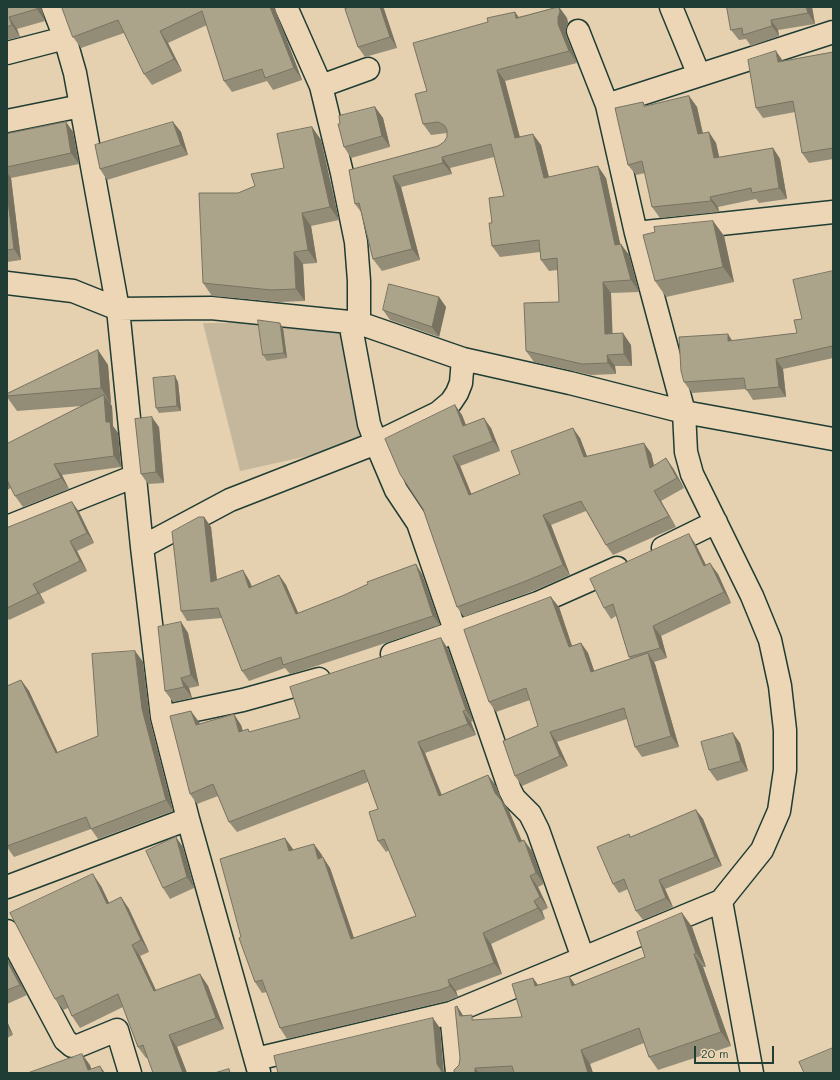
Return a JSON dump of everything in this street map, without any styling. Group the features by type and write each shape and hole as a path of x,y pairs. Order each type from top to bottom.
{"street":[{"path":"53,7 65,38 75,74 118,309 142,547 162,717 188,819 258,1066 451,1013 721,901 762,850 779,811 785,770 786,730 780,686 770,640 752,596 692,474 686,452 684,412 636,233 607,105 578,31"},
{"path":"286,7 321,86 342,173 356,242 359,281 354,323 369,424 396,490 418,523 510,790 514,798 530,814 538,830 583,958"},
{"path":"671,7 699,75"},
{"path":"607,105 833,32"},
{"path":"7,53 65,38"},
{"path":"321,86 368,69"},
{"path":"7,121 81,106"},
{"path":"342,173 364,167"},
{"path":"636,233 833,212"},
{"path":"7,283 73,290 118,309 211,308 354,323 463,359 570,383 684,412 833,439"},
{"path":"142,547 230,500 376,443 438,413 451,402 461,382 463,359"},
{"path":"7,527 135,476"},
{"path":"376,660 457,633 538,603 641,558 716,522"},
{"path":"162,717 243,700 339,672"},
{"path":"7,887 188,819"},
{"path":"721,901 752,1073"},
{"path":"7,931 65,1040 72,1046 78,1046 117,1030 130,1073"},
{"path":"451,1013 457,1073"}],"shaded area":[{"path":"203,323 343,323 367,443 240,471"}],"building":[{"path":"7,7 36,7 37,9 9,17 12,25 7,27"},
{"path":"62,7 270,7 294,68 265,78 262,69 224,81 202,11 160,31 174,59 144,74 118,20 73,37"},
{"path":"350,7 380,7 390,37 358,47 345,9"},
{"path":"559,7 560,12 558,24 569,51 497,70 515,138 533,134 544,178 598,166 615,245 621,244 631,280 603,282 605,334 623,333 624,354 607,355 608,363 582,364 526,351 524,303 559,302 557,258 541,260 539,240 492,246 489,223 492,223 489,198 504,196 491,144 442,157 443,163 393,176 412,249 373,259 359,203 355,204 349,170 438,146 444,142 447,137 447,130 444,125 438,122 423,124 415,94 427,91 413,43 488,22 487,18 515,12 516,18"},
{"path":"727,7 806,7 808,13 771,20 772,26 743,35 742,28 731,30"},
{"path":"776,51 778,62 833,52 833,148 802,153 793,101 756,108 748,60"},
{"path":"689,96 698,134 709,132 714,158 773,148 779,188 752,193 751,188 710,197 711,201 652,207 642,161 628,165 615,108 643,102 644,106"},
{"path":"375,107 382,136 344,147 338,124 340,124 339,116"},
{"path":"66,122 71,153 7,167 7,134"},
{"path":"173,122 181,145 100,169 95,145"},
{"path":"312,127 330,207 302,213 308,250 294,252 296,289 271,290 203,283 199,193 238,193 255,186 251,174 284,168 277,134"},
{"path":"7,193 14,249 7,250"},
{"path":"713,221 723,267 655,281 643,235 655,232 654,227"},
{"path":"833,271 833,351 832,346 776,359 779,387 746,390 744,378 684,382 681,371 679,337 728,334 728,341 797,333 794,320 802,319 793,280"},
{"path":"389,284 439,297 432,327 383,310"},
{"path":"258,320 280,323 284,353 263,355"},
{"path":"98,350 101,388 7,396 7,394"},
{"path":"175,376 177,406 156,408 153,378"},
{"path":"104,395 106,422 110,422 114,456 54,464 61,478 15,496 7,480 7,444"},
{"path":"455,405 463,426 484,418 493,441 453,456 469,495 520,474 511,451 573,428 584,457 644,443 650,468 666,458 677,478 654,491 669,516 606,545 581,501 543,515 563,565 526,581 457,607 423,509 400,474 385,439"},
{"path":"152,417 156,472 141,474 135,419"},
{"path":"72,502 87,533 70,541 80,561 33,584 38,593 7,608 7,528"},
{"path":"199,517 204,517 211,582 243,570 249,588 279,575 296,614 342,596 368,584 367,582 416,564 433,616 283,665 281,657 242,671 218,608 181,611 172,532"},
{"path":"689,534 704,566 710,563 724,592 653,626 660,648 629,657 613,604 604,608 590,579"},
{"path":"551,597 569,647 581,643 591,672 648,653 671,736 635,747 624,708 550,732 560,756 515,776 503,741 538,726 526,688 489,702 464,630"},
{"path":"181,622 191,675 181,678 184,687 165,691 158,627"},
{"path":"441,638 466,710 463,711 468,724 418,742 439,796 488,775 495,793 501,800 519,842 524,840 536,873 530,876 540,897 534,901 538,908 483,933 494,963 448,980 450,986 440,990 280,1028 262,980 255,982 239,938 241,937 220,859 285,838 289,851 314,844 318,859 323,857 351,939 416,916 384,839 378,841 369,812 378,809 364,770 229,822 213,784 190,794 170,716 191,711 196,725 234,714 239,732 248,729 249,732 300,718 290,687"},
{"path":"135,651 142,709 166,800 91,829 86,817 7,846 7,686 21,680 56,753 98,736 92,654"},
{"path":"733,733 741,761 709,770 701,742"},
{"path":"696,810 715,857 659,880 666,898 636,911 624,879 613,884 597,847 629,834 630,837"},
{"path":"176,837 187,877 163,888 146,851"},
{"path":"93,874 107,904 121,897 141,940 132,945 154,991 200,974 216,1018 169,1035 183,1073 153,1073 143,1045 138,1047 118,994 72,1016 63,995 55,999 10,913"},
{"path":"682,913 696,953 694,954 721,1032 649,1057 639,1028 581,1050 588,1073 514,1073 512,1066 475,1068 475,1073 454,1073 454,1070 459,1065 460,1058 455,1007 457,1006 460,1016 472,1015 472,1020 522,1017 512,984 533,978 535,986 569,976 572,986 645,957 637,932"},
{"path":"7,961 20,985 7,990"},
{"path":"433,1018 437,1064 442,1072 278,1073 274,1056"},
{"path":"833,1048 833,1073 804,1073 799,1062"},
{"path":"82,1054 88,1070 100,1066 103,1073 28,1073"},
{"path":"229,1069 230,1073 215,1073"}]}
